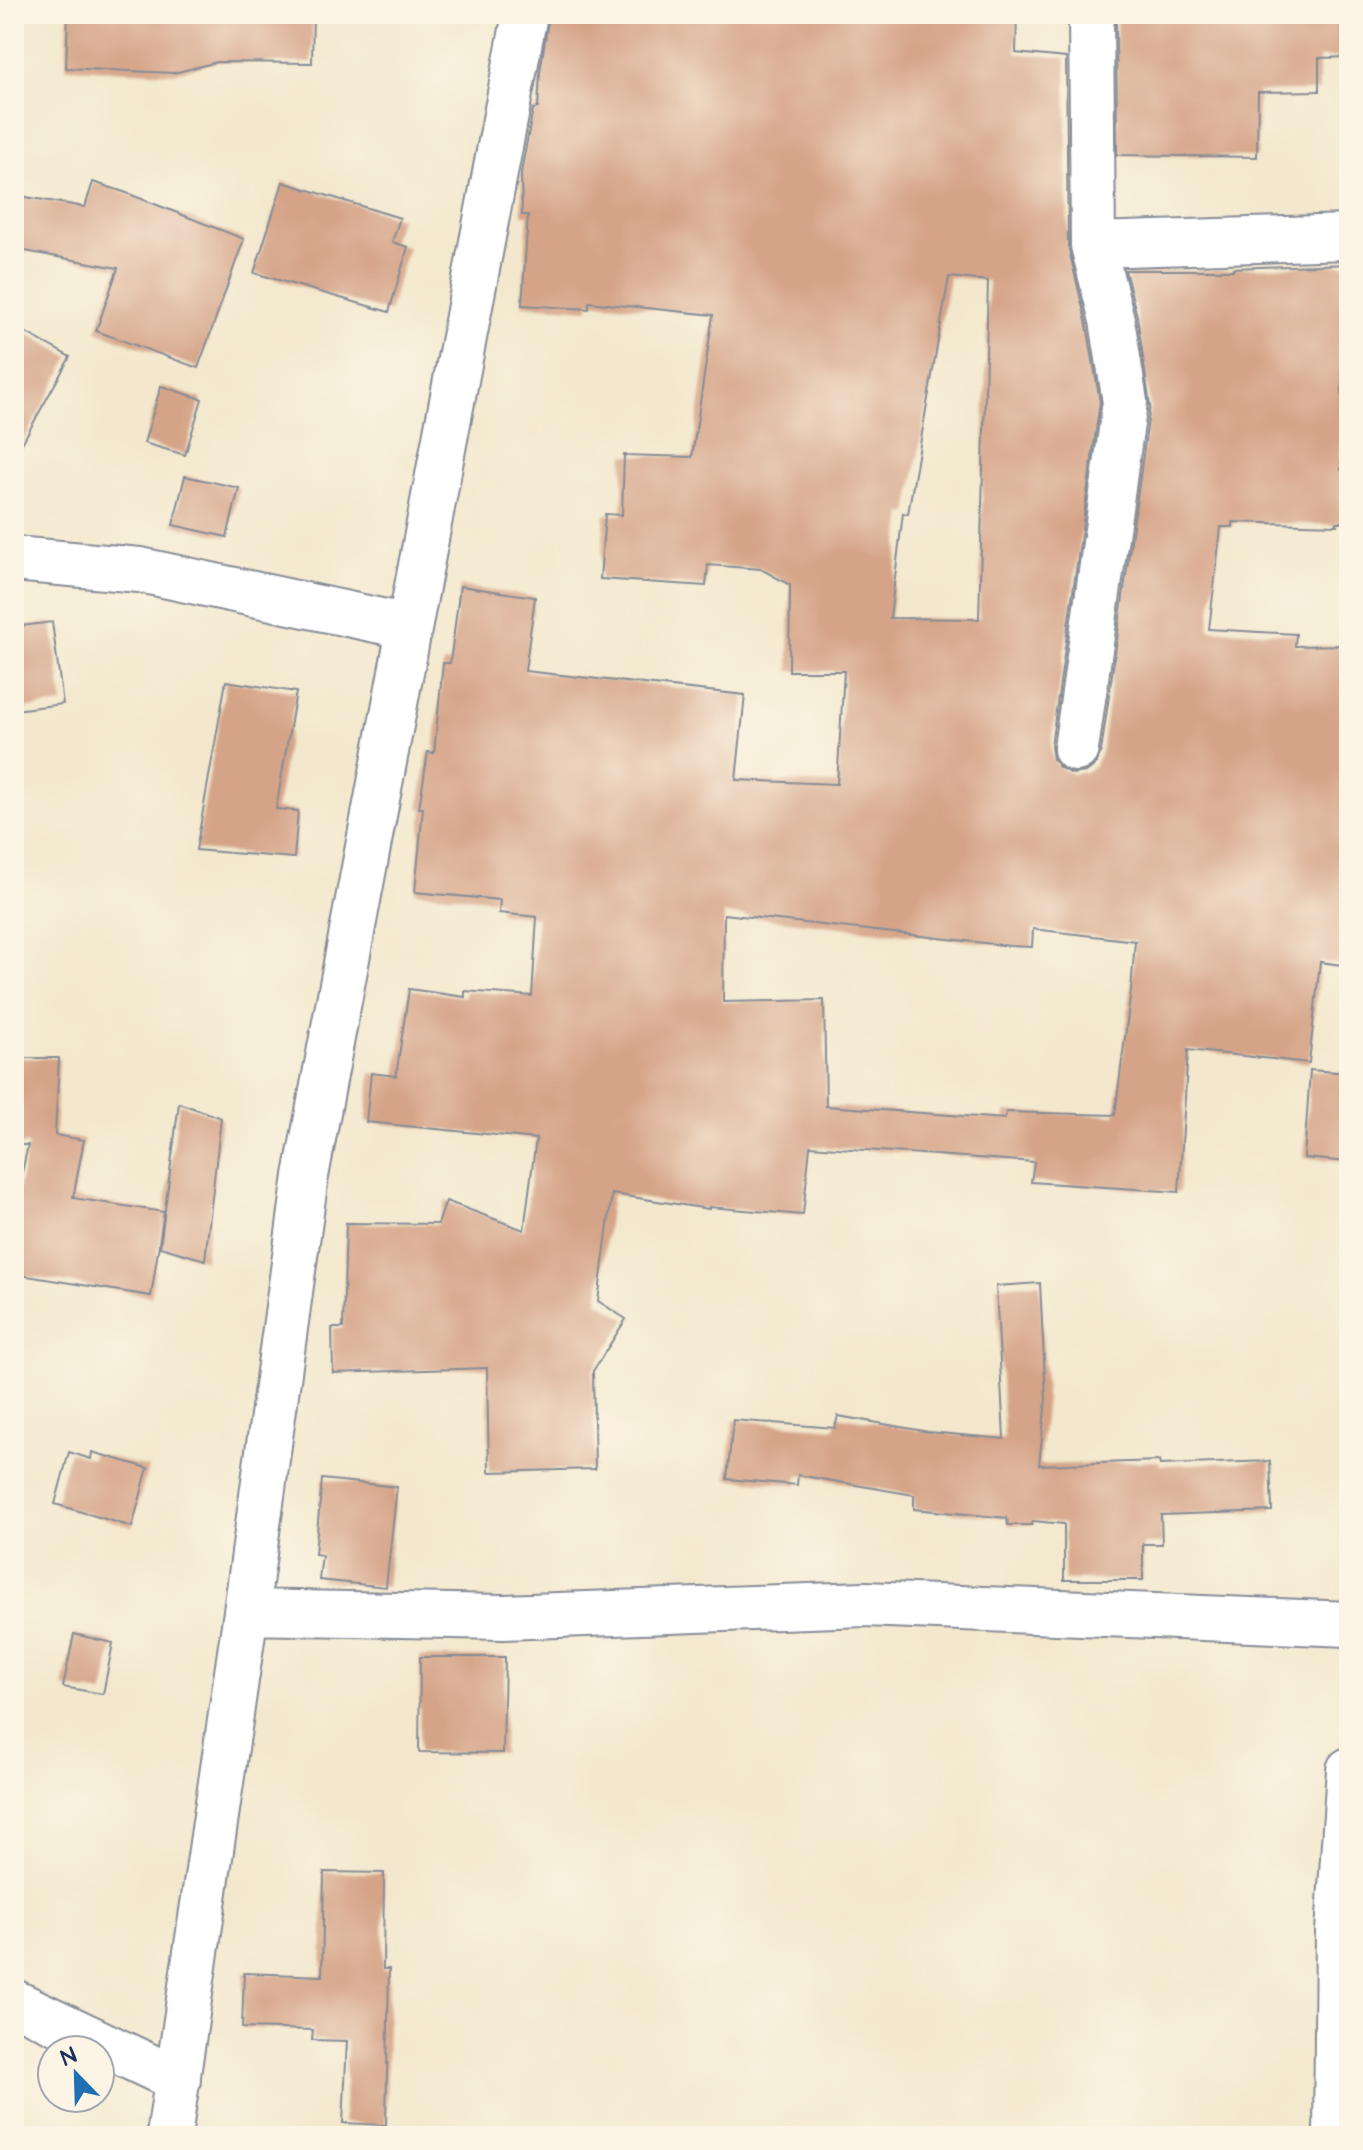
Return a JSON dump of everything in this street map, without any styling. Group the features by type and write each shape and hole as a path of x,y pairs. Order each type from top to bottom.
{"street":[{"path":"169,2136 306,1176 525,14"},
{"path":"1076,749 1125,402 1112,320 1093,245 1091,14"},
{"path":"1093,245 1349,237"},
{"path":"14,559 140,570 409,627"},
{"path":"246,1612 503,1617 865,1604 1349,1624"},
{"path":"1336,2136 1338,1932 1349,1770"},
{"path":"14,2002 178,2080"}],"building":[{"path":"68,14 313,14 312,63 217,62 174,73 66,68"},
{"path":"594,14 1017,14 1016,53 1066,58 1068,246 1087,325 1100,402 1051,746 1053,759 1060,768 1072,774 1086,772 1095,765 1101,752 1150,406 1137,316 1125,270 1233,270 1349,264 1349,333 1343,333 1341,470 1349,470 1349,522 1337,522 1337,525 1233,522 1233,527 1221,527 1209,629 1296,634 1295,646 1349,645 1344,794 1349,794 1349,966 1320,962 1309,1063 1188,1050 1179,1192 1031,1182 1034,1162 810,1146 803,1215 709,1209 612,1194 598,1301 626,1319 593,1371 595,1469 489,1472 487,1368 333,1373 332,1328 343,1328 346,1223 438,1224 446,1201 524,1230 536,1139 366,1122 371,1073 396,1076 409,989 465,997 465,991 532,996 537,917 499,913 500,900 415,892 423,808 419,808 428,752 434,753 443,663 450,663 460,586 535,597 525,671 745,695 736,780 837,784 844,671 789,671 790,585 761,569 708,565 706,586 600,579 605,514 622,515 624,455 692,457 713,315 589,302 589,309 522,305 528,215 522,215 521,173 533,109 538,108 549,15 594,17","holes":["949,277 988,281 979,619 890,618 903,513 908,514","724,914 1011,946 1032,947 1033,929 1135,941 1115,1115 1006,1112 1005,1119 826,1106 824,1000 723,1002"]},
{"path":"1116,14 1349,14 1349,57 1319,58 1319,91 1258,92 1257,157 1117,155"},
{"path":"93,182 244,239 198,368 96,331 118,268 14,249 14,195 85,207"},
{"path":"283,182 400,218 392,242 408,247 389,312 254,273"},
{"path":"14,326 70,357 14,458"},
{"path":"161,386 202,399 185,455 144,443"},
{"path":"185,476 239,488 227,537 173,525"},
{"path":"52,622 63,704 14,710 14,627"},
{"path":"226,681 296,692 276,809 298,811 294,858 196,850"},
{"path":"14,1058 59,1058 55,1135 84,1140 73,1198 164,1212 151,1296 14,1274 14,1208 28,1145 14,1145"},
{"path":"1310,1070 1349,1073 1349,1162 1304,1158"},
{"path":"179,1103 221,1118 205,1260 160,1247"},
{"path":"1040,1283 1046,1399 1039,1465 1270,1461 1272,1511 1161,1515 1162,1544 1143,1544 1143,1580 1064,1580 1064,1524 1033,1521 1032,1525 1008,1525 1007,1518 914,1509 914,1495 798,1475 797,1485 727,1479 733,1420 835,1428 838,1416 929,1432 1004,1439 996,1286"},
{"path":"69,1452 91,1459 92,1452 148,1468 132,1527 55,1504"},
{"path":"322,1479 397,1487 386,1587 319,1580 322,1555 315,1554"},
{"path":"74,1634 113,1643 103,1694 63,1687"},
{"path":"420,1657 505,1657 503,1753 419,1752"},
{"path":"324,1872 384,1873 383,1969 389,1969 386,2125 343,2123 347,2041 312,2040 313,2030 242,2028 244,1973 322,1976"}]}
